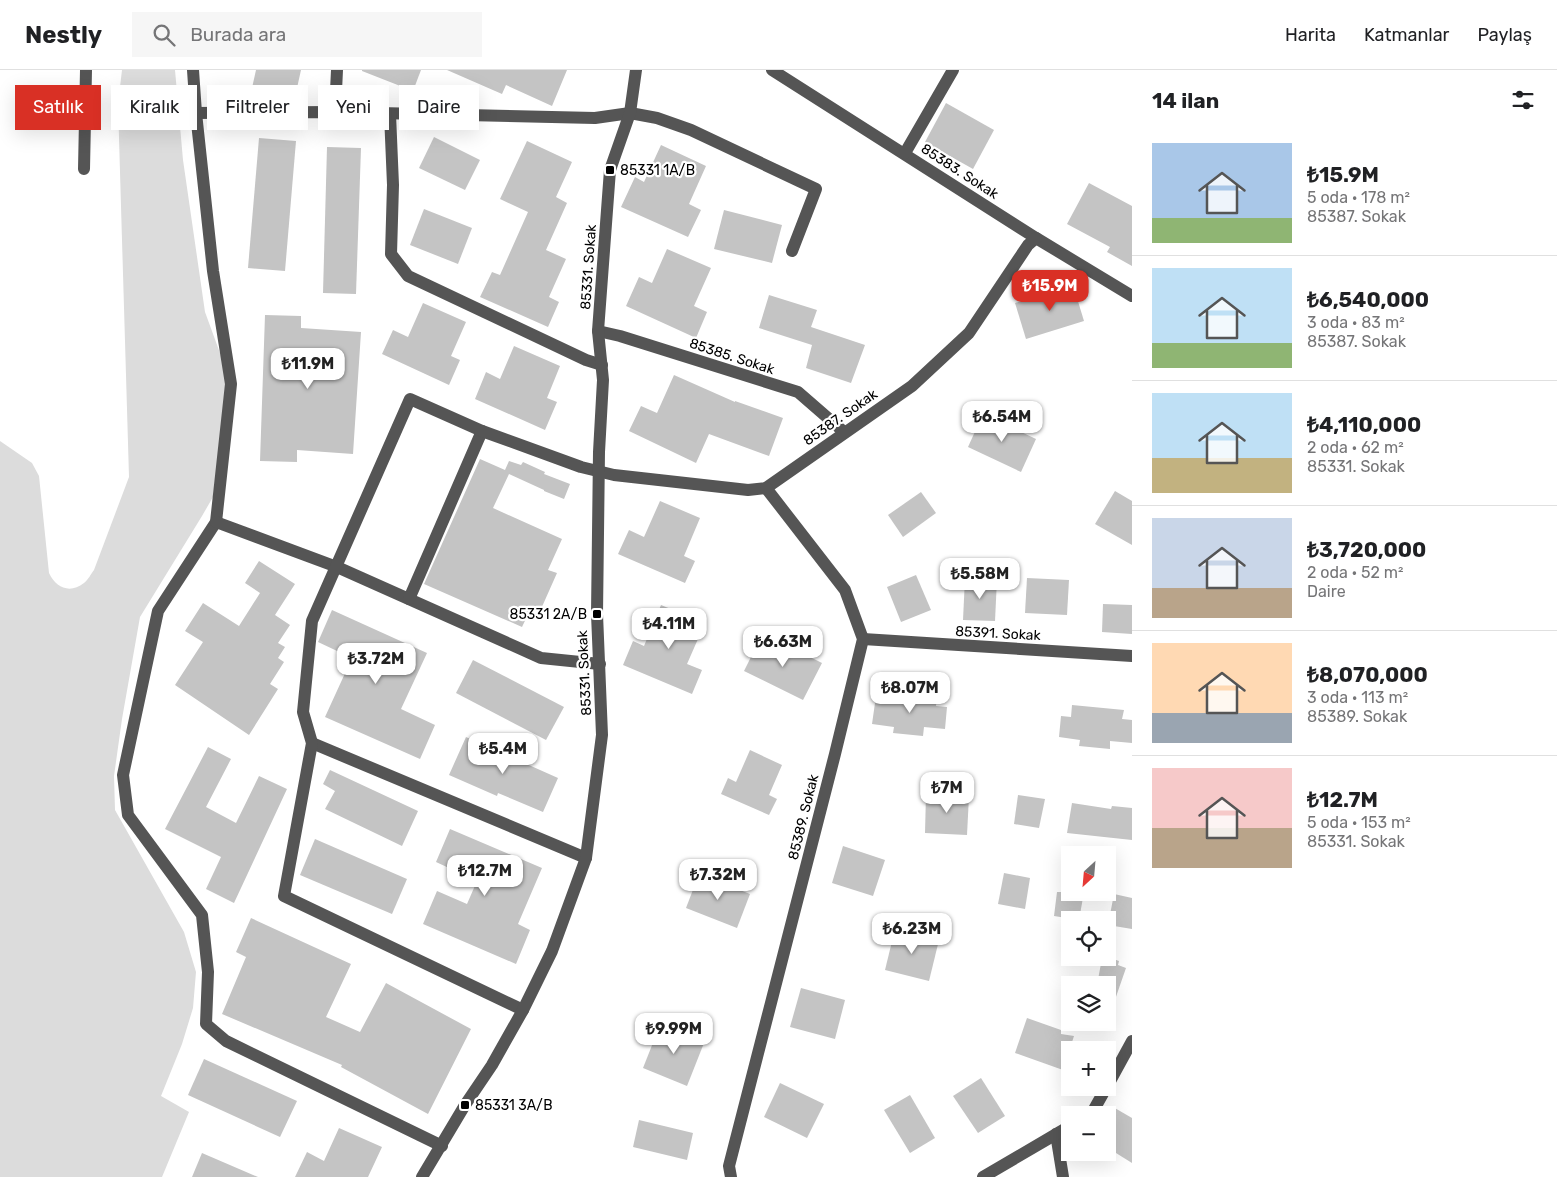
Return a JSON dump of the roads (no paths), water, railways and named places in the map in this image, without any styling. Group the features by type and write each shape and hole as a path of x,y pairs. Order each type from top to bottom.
{"street":[{"path":"84,169 86,70"},
{"path":"193,70 194,85"},
{"path":"336,85 337,70"},
{"name":"85331. Sokak","path":"422,1177 492,1065 523,1010 552,951 586,858 602,735 597,614 598,471 603,380 598,331 610,170 630,113 636,70"},
{"name":"85383. Sokak","path":"772,70 1036,238 1132,296"},
{"path":"905,153 953,70"},
{"path":"197,113 318,112"},
{"path":"602,365 586,360 408,276 391,254 393,185 390,114 595,118 630,113 658,118 691,130 816,189 792,251"},
{"path":"197,122 213,272 232,384 216,522 158,612 123,775 128,815 202,915 208,972 206,1024 226,1041 442,1146"},
{"name":"85387. Sokak","path":"766,488 912,386 969,333 1028,245 1036,238"},
{"name":"85385. Sokak","path":"598,331 630,339 798,392 844,432"},
{"path":"523,1010 284,896 312,743 302,712 312,621 410,399 482,431 581,467 614,475 748,490 766,488 845,590 863,639"},
{"path":"410,599 482,431"},
{"path":"216,522 337,567 541,658 600,664"},
{"name":"85391. Sokak","path":"863,639 1132,656"},
{"name":"85389. Sokak","path":"730,1177 729,1166 863,639"},
{"path":"312,743 586,858"},
{"path":"1116,1070 1132,1041"},
{"path":"983,1177 1061,1131"},
{"path":"1056,1134 1063,1177"}],"place":[{"name":"85331 1A/B","path":"610,170"},
{"name":"85331 2A/B","path":"597,614"},
{"name":"85331 3A/B","path":"465,1105"}]}
